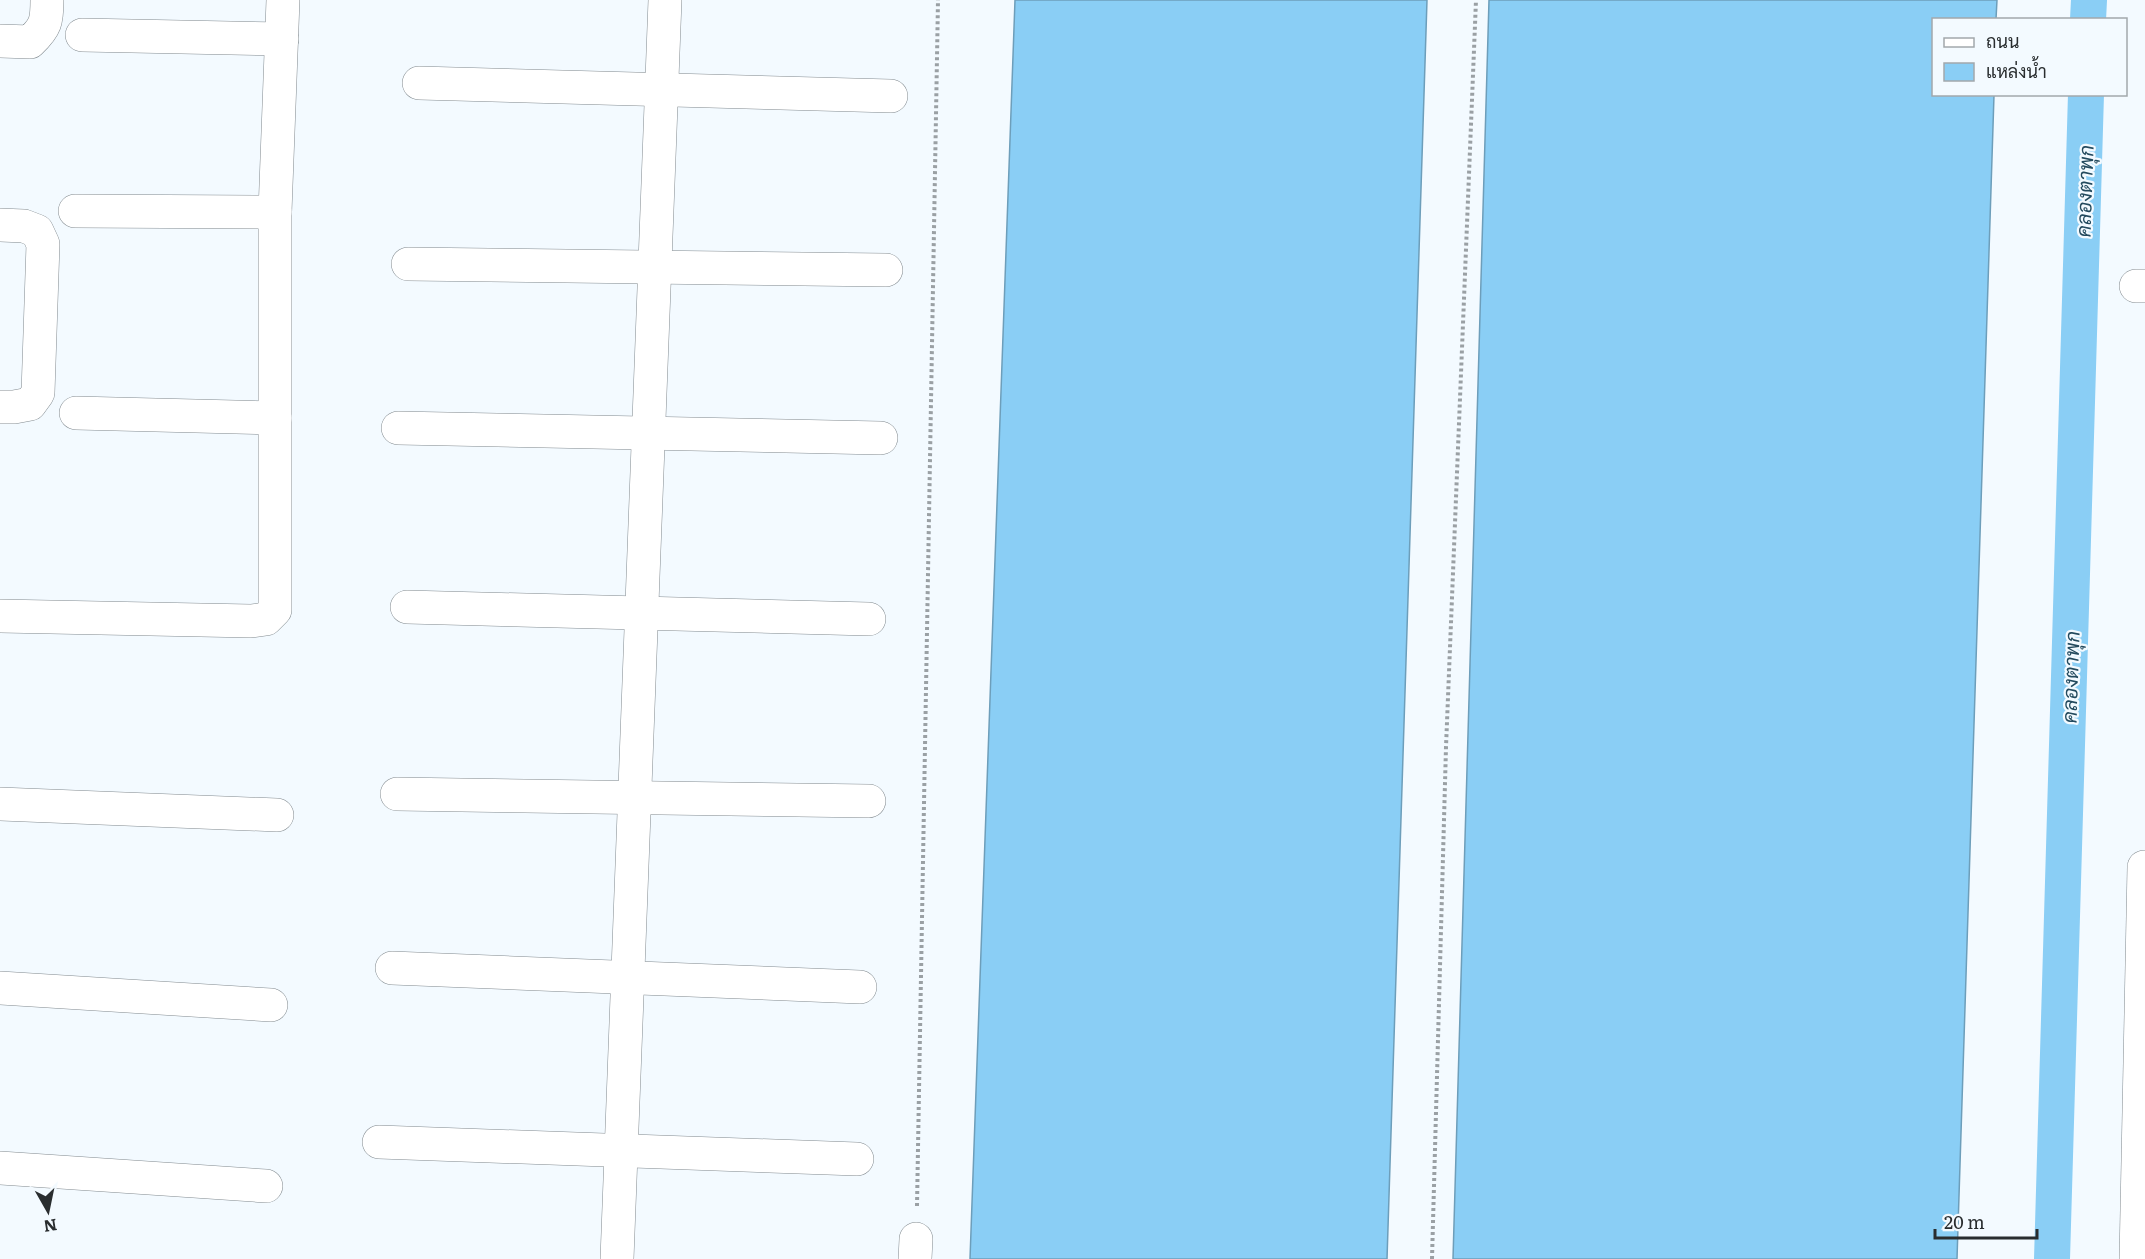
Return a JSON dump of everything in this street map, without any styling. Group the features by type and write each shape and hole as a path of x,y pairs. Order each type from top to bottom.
{"street":[{"path":"0,41 30,42 43,30 47,17 47,0"},
{"path":"0,616 251,621 266,619 275,610 275,212 283,0"},
{"path":"617,1259 665,0"},
{"path":"82,35 282,39"},
{"path":"419,83 891,96"},
{"path":"75,211 275,212"},
{"path":"0,225 24,226 37,231 43,244 38,393 30,404 0,407"},
{"path":"408,264 886,270"},
{"path":"76,413 275,418"},
{"path":"398,428 881,438"},
{"path":"406,607 869,619"},
{"path":"397,794 869,801"},
{"path":"0,804 277,815"},
{"path":"2136,1259 2142,1111 2144,867"},
{"path":"392,968 860,987"},
{"path":"0,988 271,1005"},
{"path":"379,1142 857,1158"},
{"path":"0,1168 266,1186"}],"path":[{"path":"916,1249 938,0"},
{"path":"1432,1259 1446,747 1476,0"}],"water":[{"path":"1015,0 1427,0 1387,1259 970,1259"},
{"path":"1489,0 1997,0 1996,18 1932,18 1932,96 1994,96 1957,1259 1453,1259"}],"waterway":[{"name":"คลองตาพุก","path":"2088,18 2089,0"},
{"name":"คลองตาพุก","path":"2052,1259 2086,96"}]}
